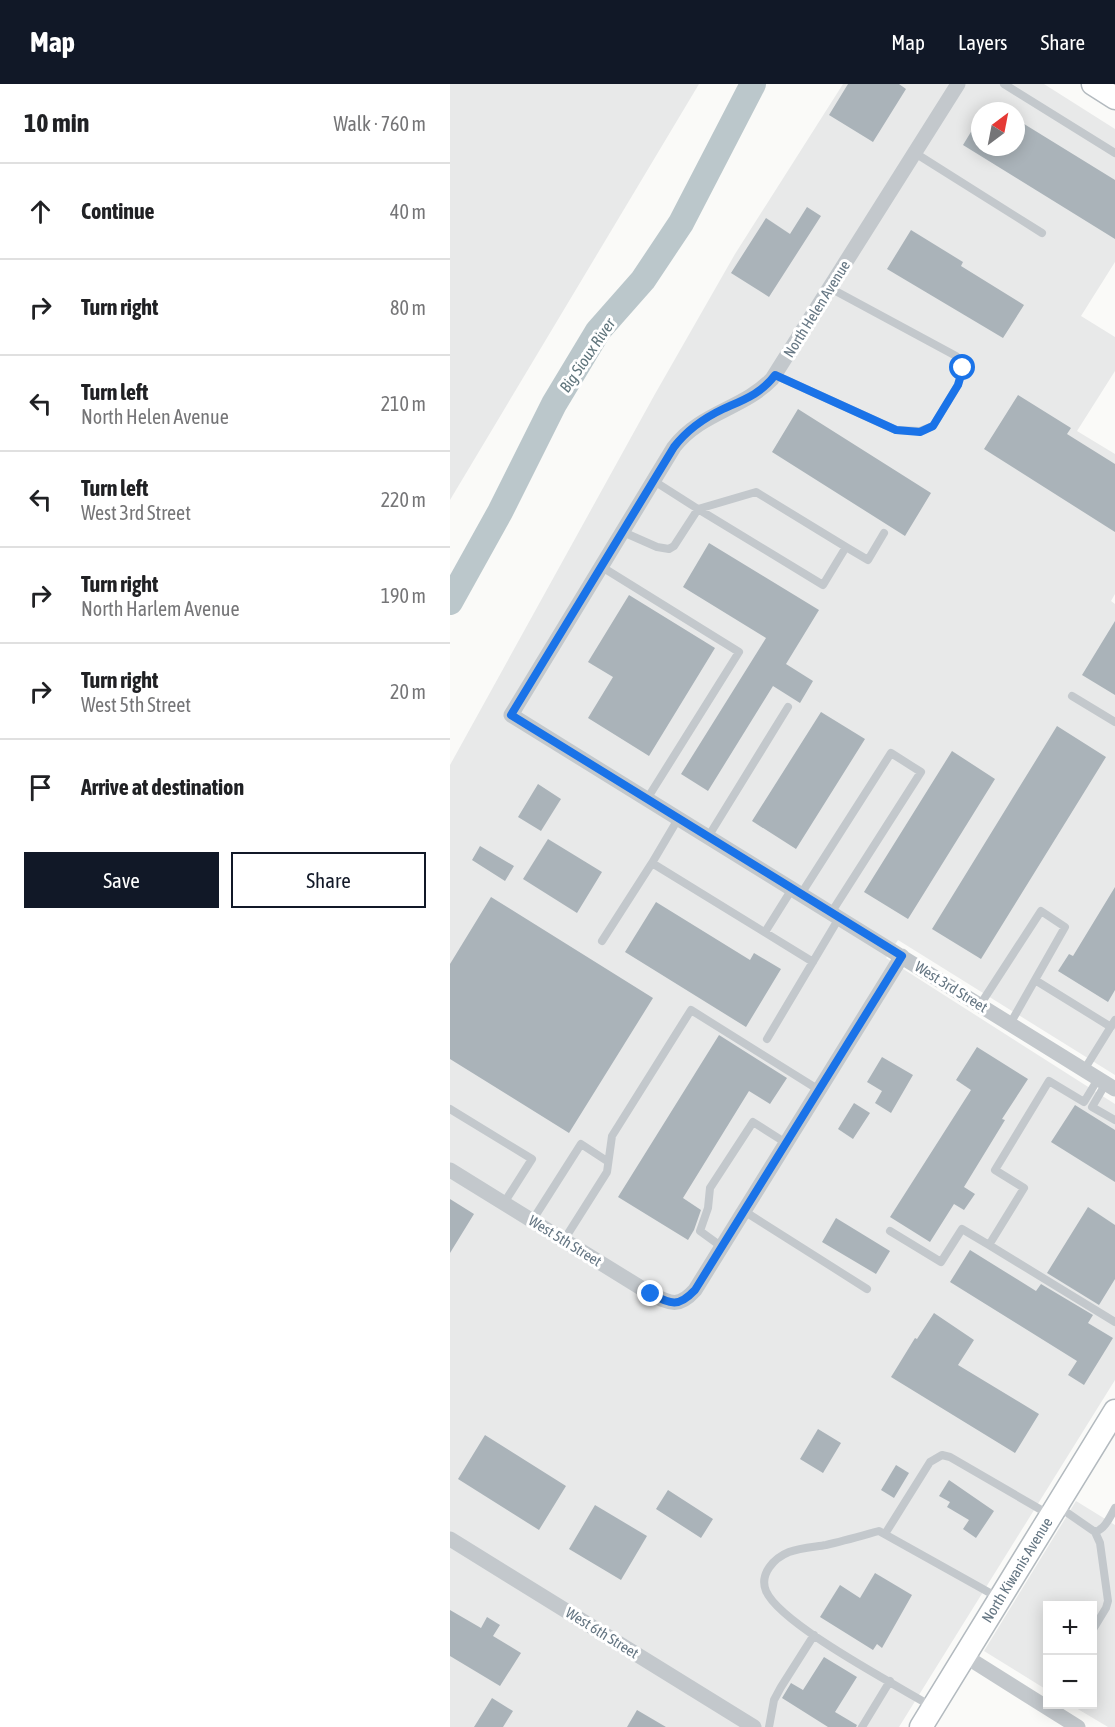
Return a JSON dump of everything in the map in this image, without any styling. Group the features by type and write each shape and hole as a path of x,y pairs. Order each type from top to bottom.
{"main road":[{"path":"1093,84 1115,98"},
{"name":"North Kiwanis Avenue","path":"921,1727 1115,1411"}],"street":[{"name":"North Helen Avenue","path":"511,715 683,436 721,410 749,398 775,375 958,84"},
{"name":"West 3rd Street","path":"511,715 1106,1084"},
{"path":"722,1247 902,956"},
{"name":"West 5th Street","path":"450,1170 663,1300 673,1303 682,1302 695,1290 722,1247"},
{"name":"West 6th Street","path":"450,1539 754,1727"},
{"path":"965,1656 1043,1703"},
{"path":"1052,1709 1078,1727"}],"lane":[{"path":"1005,84 1115,153"},
{"path":"915,153 1042,233"},
{"path":"775,375 896,430 920,432 933,426 958,385 963,368 956,356 830,288"},
{"path":"654,481 823,585 846,547"},
{"path":"623,532 657,547 669,549 674,546 698,509 756,492 868,560 884,533"},
{"path":"602,567 739,652 647,799"},
{"path":"1072,696 1115,722"},
{"path":"708,837 788,707"},
{"path":"765,932 891,753 921,772 835,915 813,962 766,1039"},
{"path":"602,940 678,819"},
{"path":"652,862 813,962"},
{"path":"980,1005 1041,911 1065,927 1010,1024"},
{"path":"1035,980 1113,1023 1084,1070"},
{"path":"564,1240 607,1172 612,1136 691,1010 819,1090"},
{"path":"989,1245 1024,1188 995,1170 1049,1081 1084,1102 1106,1084"},
{"path":"1106,1084 1092,1107 1115,1120"},
{"path":"450,1109 532,1159 504,1203"},
{"path":"722,1247 700,1231 708,1208 710,1188 753,1122 786,1143"},
{"path":"532,1221 581,1144 607,1161"},
{"path":"744,1211 867,1289"},
{"path":"890,1231 941,1262 962,1229 1114,1318"},
{"path":"885,1534 930,1462 942,1455 950,1457 1095,1532 1100,1543 1108,1601 1097,1623"},
{"path":"1095,1532 1100,1530 1115,1508"},
{"path":"933,1707 814,1635 782,1612 767,1592 763,1580 766,1571 789,1552 879,1531 1000,1599"},
{"path":"769,1727 774,1700 814,1635"},
{"path":"862,1727 890,1681"}],"shaded area":[{"path":"450,84 699,84 450,500"},
{"path":"843,84 1044,84 1115,129 1115,262 1081,316 1115,337 1115,371 1077,431 1115,454 1115,594 1111,601 1115,604 1115,1075 898,940 886,958 1115,1104 1115,1380 899,1727 450,1727 450,765 735,254"},
{"path":"1076,1501 1115,1525 1115,1727 1108,1727 1078,1709 1097,1709 1097,1601 1043,1601 1043,1688 984,1651"}],"building":[{"path":"848,84 899,84 906,89 873,142 829,115"},
{"path":"1025,125 1115,180 1115,239 981,156 1025,156"},
{"path":"971,132 971,150 963,145"},
{"path":"807,207 821,216 769,297 731,273 766,218 790,234"},
{"path":"911,230 963,262 961,266 1024,305 1003,338 887,269"},
{"path":"1018,395 1071,428 1067,434 1115,464 1115,532 984,449"},
{"path":"798,409 931,493 905,536 772,452"},
{"path":"709,543 819,610 786,664 813,681 800,703 773,686 708,791 681,774 766,638 683,587"},
{"path":"629,595 715,648 649,756 588,718 613,677 588,662"},
{"path":"1115,621 1115,695 1082,675"},
{"path":"821,712 865,739 796,849 752,821"},
{"path":"1057,726 1106,757 981,959 932,929"},
{"path":"952,751 995,779 908,919 864,892"},
{"path":"538,784 561,799 541,831 518,817"},
{"path":"548,839 602,872 577,913 523,879"},
{"path":"480,846 514,866 505,881 472,860"},
{"path":"1115,887 1115,990 1108,1002 1058,971 1069,954 1073,956"},
{"path":"491,897 653,998 569,1133 450,1059 450,964"},
{"path":"656,902 750,960 754,953 781,969 746,1027 625,952"},
{"path":"719,1035 787,1078 770,1104 749,1091 683,1198 701,1210 688,1240 618,1197"},
{"path":"977,1047 1028,1079 1002,1119 1005,1120 964,1187 975,1194 964,1210 954,1204 930,1242 890,1217 971,1090 956,1080"},
{"path":"882,1057 913,1075 891,1113 875,1103 882,1091 867,1082"},
{"path":"854,1103 870,1113 853,1139 838,1129"},
{"path":"1075,1105 1115,1130 1115,1182 1051,1142"},
{"path":"450,1199 474,1214 450,1253"},
{"path":"1088,1207 1115,1225 1115,1279 1099,1305 1047,1273"},
{"path":"836,1218 890,1251 876,1274 822,1242"},
{"path":"970,1250 1036,1291 1041,1284 1093,1315 1088,1323 1113,1338 1084,1385 1068,1375 1077,1361 950,1282"},
{"path":"934,1313 974,1340 958,1365 1039,1414 1015,1453 891,1377 915,1338 917,1339"},
{"path":"818,1429 841,1443 823,1473 800,1459"},
{"path":"485,1435 566,1486 539,1530 458,1479"},
{"path":"896,1465 909,1473 894,1498 881,1490"},
{"path":"949,1480 994,1511 976,1538 963,1529 969,1520 947,1507 950,1502 939,1496"},
{"path":"668,1490 713,1519 701,1538 656,1509"},
{"path":"595,1505 647,1536 621,1580 569,1549"},
{"path":"875,1573 912,1595 882,1648 877,1644 873,1650 820,1617 840,1585 860,1598"},
{"path":"450,1610 481,1628 487,1617 500,1625 493,1636 521,1653 500,1686 450,1656"},
{"path":"824,1657 857,1677 835,1712 857,1725 856,1727 828,1727 782,1698 791,1683 803,1690"},
{"path":"492,1698 513,1711 503,1727 474,1727"},
{"path":"637,1710 666,1727 627,1727"}],"waterway":[{"name":"Big Sioux River","path":"450,602 500,512 554,404 598,331 643,280 681,223 753,84"}],"route":[{"path":"651,1294 673,1303 682,1302 695,1290 902,956 511,715 674,447 693,427 721,410 749,398 775,375 896,430 920,432 933,426 958,385 963,368"}]}
